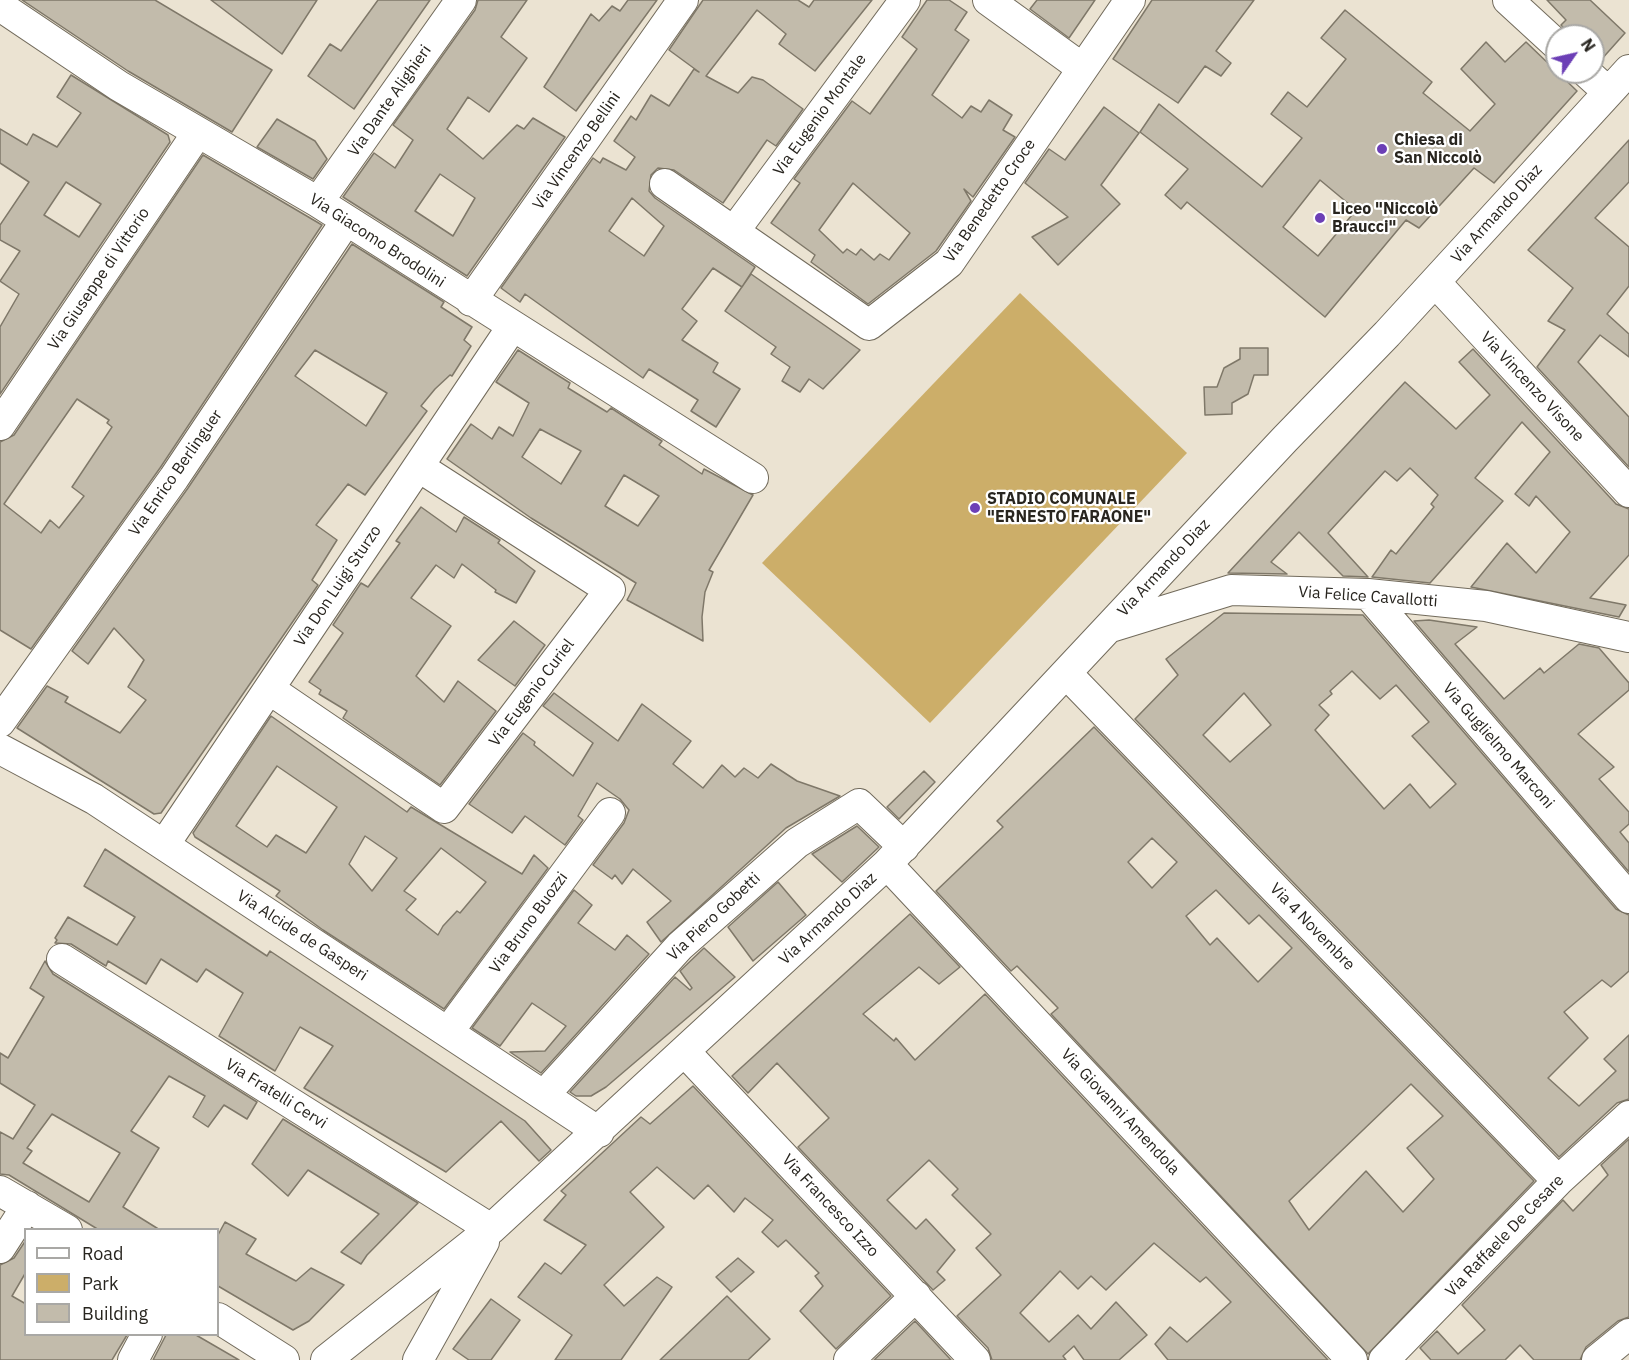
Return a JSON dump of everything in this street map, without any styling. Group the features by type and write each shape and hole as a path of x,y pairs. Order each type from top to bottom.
{"street":[{"name":"Via Dante Alighieri","path":"318,202 461,0"},
{"name":"Via Vincenzo Bellini","path":"471,302 683,0"},
{"name":"Via Eugenio Montale","path":"735,231 905,0"},
{"path":"988,0 1082,68"},
{"name":"Via Benedetto Croce","path":"665,184 869,325 949,263 1130,0"},
{"path":"1508,0 1545,34"},
{"name":"Via Giacomo Brodolini","path":"0,6 119,86 318,202 471,302 753,478"},
{"name":"Via Armando Diaz","path":"326,1360 491,1229 599,1132 896,855 1435,282 1629,70"},
{"path":"1599,84 1608,92"},
{"name":"Via Giuseppe di Vittorio","path":"0,425 198,132"},
{"name":"Via Enrico Berlinguer","path":"0,722 174,478 346,220"},
{"name":"Via Vincenzo Visone","path":"1435,282 1629,492"},
{"name":"Via Don Luigi Sturzo","path":"164,845 512,327"},
{"name":"Via Eugenio Curiel","path":"269,689 444,808 610,590 419,467"},
{"name":"Via Felice Cavallotti","path":"1108,628 1232,590 1368,594 1486,606 1629,637"},
{"name":"Via Guglielmo Marconi","path":"1368,594 1629,898"},
{"name":"Via 4 Novembre","path":"1066,673 1558,1181"},
{"name":"Via Alcide de Gasperi","path":"0,749 94,800 599,1132"},
{"name":"Via Piero Gobetti","path":"544,1095 680,946 796,843 859,804 896,855"},
{"name":"Via Bruno Buozzi","path":"448,1032 610,813"},
{"name":"Via Giovanni Amendola","path":"896,855 1352,1360"},
{"name":"Via Fratelli Cervi","path":"62,959 491,1229"},
{"name":"Via Francesco Izzo","path":"685,1052 975,1360"},
{"name":"Via Raffaele De Cesare","path":"1384,1360 1558,1181 1629,1116"},
{"path":"0,1191 64,1228"},
{"path":"0,1248 27,1206"},
{"path":"430,1349 491,1229"},
{"path":"408,1295 434,1295 430,1349"},
{"path":"849,1360 916,1296"},
{"path":"219,1319 284,1360"},
{"path":"1597,1360 1629,1334"},
{"path":"133,1360 146,1336"}],"green space":[{"name":"STADIO COMUNALE \"ERNESTO FARAONE\"","path":"1020,293 1187,453 930,723 762,563"}],"building":[{"path":"22,0 155,0 272,70 232,132 128,71"},
{"path":"211,0 317,0 282,54"},
{"path":"378,0 430,0 354,109 308,76 330,44 341,51"},
{"path":"478,0 527,0 501,37 527,58 489,112 468,97 447,129 483,159 517,125 524,129 533,118 565,137 467,276 343,197 374,153 395,168 413,140 393,125 475,10","holes":["440,174 475,198 453,236 415,211"]},
{"path":"628,0 657,0 576,111 544,87 591,14 599,21 612,6 620,11"},
{"path":"703,0 798,0 809,7 814,0 872,0 815,71 779,44 786,34 757,10 706,76 738,93 752,77 763,80 803,109 776,146 767,140 723,203 674,170 658,168 651,175 649,191 655,198 755,267 742,287 713,268 682,309 697,321 682,340 718,363 713,372 740,389 716,427 691,411 698,400 649,369 643,378 525,294 520,302 501,288 593,158 600,163 603,158 626,170 635,157 614,141 631,116 636,120 651,95 669,106 694,69 699,72 669,50","holes":["632,198 664,226 644,256 609,231"]},
{"path":"927,0 949,0 967,12 955,30 969,40 932,95 962,118 971,106 981,112 989,100 1012,115 1003,130 1015,137 973,197 964,189 971,201 936,251 868,304 811,262 815,255 771,223 800,183 794,179 852,101 870,114 917,49 902,37","holes":["853,183 910,233 889,260 880,254 874,260 861,249 856,255 847,249 843,253 819,230"]},
{"path":"1037,0 1095,0 1069,38 1030,9"},
{"path":"1152,0 1254,0 1216,51 1231,63 1221,76 1205,66 1178,103 1113,59"},
{"path":"1547,0 1590,0 1625,33 1605,55 1605,24 1562,24 1566,20"},
{"path":"1345,10 1432,82 1423,93 1470,131 1495,104 1461,69 1486,42 1505,62 1526,42 1545,60 1545,84 1570,84 1577,91 1494,183 1474,168 1419,228 1406,220 1325,317 1187,202 1181,209 1165,195 1188,169 1140,132 1159,104 1262,187 1302,138 1271,114 1288,92 1307,107 1346,59 1321,38","holes":["1320,180 1356,210 1318,256 1283,227"]},
{"path":"71,75 168,135 170,142 0,394 0,327 19,294 0,281 20,251 0,240 0,225 29,182 0,163 0,129 27,145 33,134 57,147 81,113 57,97","holes":["66,182 101,204 79,237 44,215"]},
{"path":"1104,107 1139,133 1101,185 1120,204 1058,265 1032,237 1068,217 1025,183 1049,149 1065,160"},
{"path":"277,119 315,141 327,159 313,179 257,147"},
{"path":"1629,140 1629,182 1595,218 1629,247 1629,286 1607,314 1629,334 1629,357 1600,335 1578,362 1629,417 1629,467 1537,367 1565,330 1548,321 1573,288 1528,250"},
{"path":"203,155 322,225 160,468 31,649 0,630 0,442 14,435","holes":["77,399 109,420 107,423 112,427 72,487 84,496 59,528 50,520 41,533 4,504"]},
{"path":"352,244 444,302 441,307 472,327 464,340 471,346 452,376 450,375 435,389 421,406 427,411 365,495 348,484 316,525 337,540 312,580 318,585 161,813 154,814 17,728 47,686 68,697 65,702 120,733 146,700 128,687 144,660 114,628 88,664 72,651 188,488","holes":["315,350 387,393 366,426 295,376"]},
{"path":"751,274 860,350 823,389 809,379 800,392 782,381 790,367 771,354 776,347 725,311"},
{"path":"1240,348 1268,348 1268,375 1254,375 1248,394 1232,403 1232,414 1205,415 1204,387 1217,387 1224,368 1240,359"},
{"path":"1473,349 1616,504 1629,509 1629,555 1590,598 1626,605 1619,617 1471,587 1507,543 1536,573 1570,532 1536,496 1529,506 1515,494 1550,452 1522,422 1475,478 1503,501 1430,583 1372,577 1391,550 1396,554 1434,507 1431,504 1438,495 1410,468 1397,481 1385,471 1328,533 1368,577 1343,576 1299,532 1271,562 1287,574 1228,573 1405,382 1456,429 1490,395 1459,362"},
{"path":"518,350 570,383 568,388 607,412 611,408 662,441 659,445 702,474 704,469 753,495 709,570 713,572 705,592 702,617 703,641 627,600 636,583 531,518 447,459 471,424 492,439 499,427 513,436 529,403 496,382","holes":["540,429 581,451 561,484 522,457","624,475 659,496 638,526 605,506"]},
{"path":"421,507 456,532 464,517 500,540 498,543 535,571 516,603 495,592 496,590 462,564 454,578 436,565 411,598 451,626 416,676 444,702 458,681 496,711 440,785 343,718 347,711 319,694 321,690 309,682 343,633 333,625 361,583 368,587 400,543 396,541"},
{"path":"1224,613 1363,615 1616,909 1629,915 1629,971 1611,987 1602,980 1564,1012 1588,1038 1548,1078 1579,1106 1616,1071 1604,1059 1629,1035 1629,1099 1617,1103 1559,1157 1135,719 1178,675 1166,659","holes":["1352,671 1380,699 1396,685 1429,722 1412,736 1456,784 1430,808 1410,784 1384,809 1315,730 1329,715 1319,705 1332,694 1330,691","1244,693 1271,725 1230,762 1203,735"]},
{"path":"1429,620 1477,627 1455,644 1504,699 1540,668 1544,673 1579,644 1599,648 1629,683 1629,690 1578,734 1614,767 1599,779 1629,812 1629,824 1620,832 1629,843 1629,872 1414,621"},
{"path":"514,621 545,645 515,686 478,660"},
{"path":"554,693 618,741 642,704 691,741 673,764 703,788 722,765 735,777 744,768 758,778 771,764 797,781 840,796 786,828 661,942 647,922 671,901 633,869 622,884 615,875 612,879 593,865 624,823 629,810 620,799 597,783 578,816 583,820 565,845 525,816 512,833 469,804 523,733 535,742 534,745 573,776 593,743 543,706"},
{"path":"271,716 407,812 411,807 522,874 534,855 548,868 444,1009 323,930 276,896 280,891 195,837 193,833","holes":["277,766 337,807 306,853 276,835 267,847 236,826","365,836 397,858 372,891 349,864","441,848 486,882 460,913 457,911 443,926 438,935 406,910 416,899 404,891"]},
{"path":"1094,727 1534,1181 1368,1354 1051,1014 1058,1008 1017,966 1011,971 936,891 1003,827 997,821","holes":["1152,838 1177,862 1152,888 1128,862","1216,890 1249,924 1259,915 1292,948 1258,982 1217,938 1210,945 1186,916","1411,1084 1443,1116 1407,1148 1434,1179 1403,1212 1366,1171 1309,1230 1289,1201"]},
{"path":"924,771 935,782 899,819 887,807"},
{"path":"857,826 879,847 842,882 812,854"},
{"path":"105,849 267,956 270,951 525,1121 551,1150 539,1161 501,1121 446,1172 304,1088 333,1046 300,1027 275,1071 219,1036 243,993 206,969 197,982 161,959 146,984 108,961 106,966 71,944 55,943 57,940 55,938 68,917 117,945 135,917 84,886"},
{"path":"778,882 806,915 753,961 728,927"},
{"path":"574,890 592,905 578,923 615,950 627,935 649,954 541,1073 510,1052 545,1051 566,1026 532,1003 500,1046 472,1028"},
{"path":"910,914 960,967 939,984 919,967 863,1014 894,1041 896,1038 915,1060 985,994 1328,1360 1168,1360 1155,1344 1170,1327 1187,1342 1231,1302 1206,1277 1200,1282 1154,1243 1106,1290 1091,1276 1078,1289 1060,1271 1020,1313 1049,1342 1078,1315 1091,1329 1116,1302 1147,1335 1119,1360 1084,1360 1074,1346 1063,1356 1066,1360 992,1360 988,1348 957,1316 1001,1275 976,1248 991,1234 952,1195 958,1189 929,1160 887,1200 916,1229 926,1219 955,1250 937,1272 945,1280 933,1290 798,1147 829,1118 777,1063 748,1093 732,1076"},
{"path":"704,948 735,977 606,1087 591,1096 576,1096 570,1092 675,977 690,990 692,988 680,971"},
{"path":"45,961 53,974 257,1102 247,1119 224,1105 208,1127 193,1117 205,1096 169,1076 131,1131 159,1148 123,1207 157,1228 96,1228 9,1175 0,1174 0,1132 13,1139 35,1105 0,1083 0,1053 8,1058 44,997 30,988","holes":["52,1114 120,1153 89,1202 23,1163 32,1151 27,1148"]},
{"path":"693,1086 891,1296 836,1349 800,1311 823,1286 815,1276 819,1273 786,1240 778,1247 762,1232 773,1220 745,1198 734,1212 708,1185 694,1199 657,1167 630,1192 664,1227 604,1285 624,1306 657,1277 672,1287 621,1360 555,1360 572,1335 518,1297 545,1263 561,1274 586,1245 544,1220 566,1195 561,1191 641,1117 650,1124"},
{"path":"283,1119 418,1203 361,1264 341,1252 379,1214 308,1170 288,1196 252,1164"},
{"path":"1629,1139 1629,1317 1618,1321 1586,1347 1580,1360 1534,1360 1520,1345 1505,1360 1431,1360 1420,1348 1437,1331 1458,1354 1485,1330 1462,1305 1563,1200 1573,1211 1608,1175 1601,1165"},
{"path":"225,1222 256,1239 246,1254 296,1281 311,1268 344,1285 309,1321 293,1330 219,1287 219,1233"},
{"path":"24,1243 24,1275 12,1296 24,1303 24,1336 126,1336 112,1360 0,1360 0,1265 14,1258"},
{"path":"738,1258 754,1272 731,1292 716,1277"},
{"path":"727,1296 770,1339 748,1360 660,1360"},
{"path":"491,1299 520,1320 491,1360 469,1360 453,1349"},
{"path":"915,1321 951,1360 874,1360"},
{"path":"165,1336 198,1336 239,1360 153,1360"}],"place":[{"name":"Chiesa di San Niccolò","path":"1382,149"},
{"name":"Liceo \"Niccolò Braucci\"","path":"1320,218"},
{"name":"STADIO COMUNALE \"ERNESTO FARAONE\"","path":"975,508"}]}
